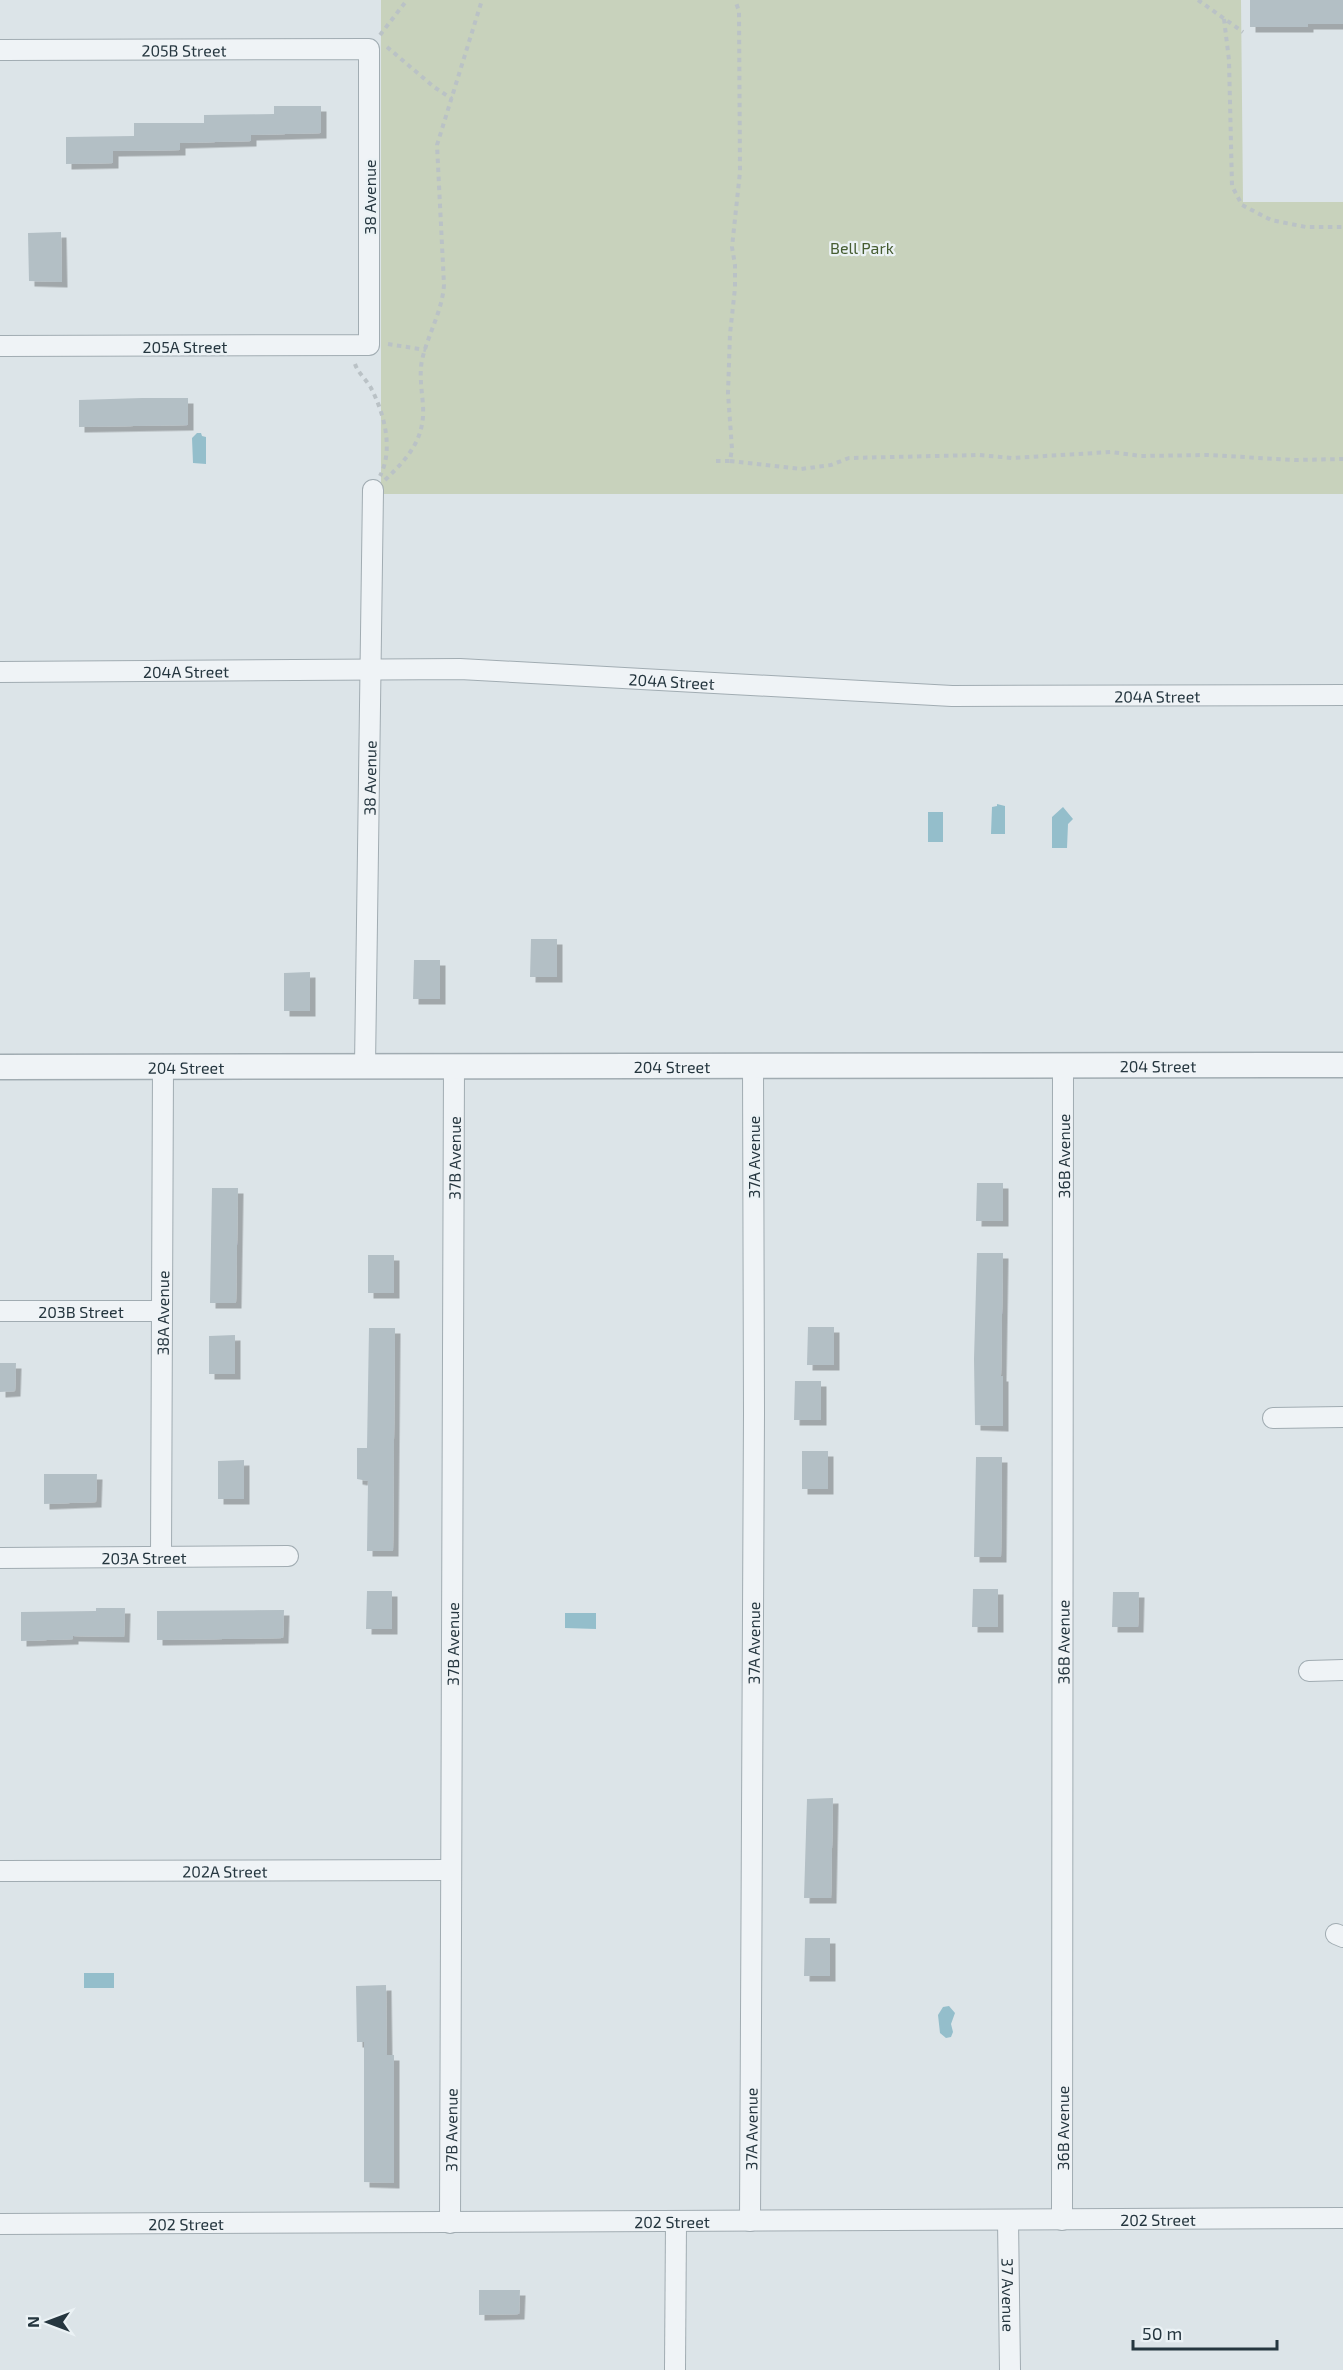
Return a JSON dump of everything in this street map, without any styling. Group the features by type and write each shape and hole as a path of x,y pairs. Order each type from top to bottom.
{"street":[{"name":"205B Street","path":"0,50 373,44"},
{"name":"38 Avenue","path":"362,345 373,44"},
{"name":"205A Street","path":"0,346 362,345"},
{"name":"38 Avenue","path":"365,1066 373,490"},
{"name":"204A Street","path":"0,672 460,669 952,696 1343,695"},
{"name":"37A Avenue","path":"750,2221 754,1424 753,1065"},
{"name":"36B Avenue","path":"1062,2220 1063,1065"},
{"name":"204 Street","path":"0,1067 1343,1065"},
{"name":"37B Avenue","path":"450,2223 454,1066"},
{"name":"38A Avenue","path":"161,1557 163,1067"},
{"name":"203B Street","path":"0,1311 162,1311"},
{"path":"1273,1418 1343,1418"},
{"name":"203A Street","path":"0,1558 288,1556"},
{"path":"1309,1671 1343,1670"},
{"name":"202A Street","path":"0,1871 450,1870"},
{"name":"202 Street","path":"0,2224 1343,2218"},
{"name":"37 Avenue","path":"1008,2220 1010,2370"},
{"path":"675,2370 676,2222"}],"path":[{"path":"407,0 373,44 452,99"},
{"path":"373,490 404,462 415,447 422,430 424,418 421,368 443,302 444,285 437,145 482,0"},
{"path":"730,461 732,449 728,393 730,334 735,288 732,247 740,172 739,11 735,0"},
{"path":"1198,0 1243,32"},
{"path":"1224,19 1230,60 1232,186 1242,205 1271,220 1306,227 1343,227"},
{"path":"373,490 384,469 386,436 382,412 370,386 355,366 362,345 388,344 426,350"},
{"path":"716,461 801,469 831,465 849,458 952,455 1012,458 1111,452 1141,456 1219,455 1296,460 1343,459"}],"green space":[{"name":"Bell Park","path":"381,0 1241,0 1243,202 1343,202 1343,494 381,494"}],"water":[{"path":"197,433 206,437 206,464 193,463 192,438"},
{"path":"997,804 1005,806 1005,834 991,834 992,807"},
{"path":"1063,807 1073,819 1068,824 1067,848 1052,848 1052,817"},
{"path":"928,812 943,812 943,842 928,842"},
{"path":"565,1613 596,1613 596,1629 565,1628"},
{"path":"84,1973 114,1973 114,1988 84,1988"},
{"path":"949,2006 955,2013 951,2024 953,2032 951,2037 946,2038 940,2033 938,2015 943,2007"}],"building":[{"path":"1250,0 1343,0 1343,24 1308,24 1308,27 1250,27"},
{"path":"274,106 321,106 321,133 251,135 251,141 180,143 180,150 113,151 113,163 66,164 66,137 134,136 134,123 204,123 204,115 274,114"},
{"path":"61,232 62,282 29,281 28,233"},
{"path":"188,398 188,425 79,427 79,400"},
{"path":"531,939 557,939 557,977 530,977"},
{"path":"414,960 440,960 440,999 413,999"},
{"path":"310,972 310,1011 284,1011 284,973"},
{"path":"977,1183 1003,1183 1003,1221 976,1221"},
{"path":"212,1188 238,1188 236,1303 210,1303"},
{"path":"977,1253 1003,1253 1001,1376 1003,1376 1003,1426 975,1425"},
{"path":"368,1255 394,1255 394,1293 368,1293"},
{"path":"808,1327 834,1327 834,1365 807,1365"},
{"path":"369,1328 395,1328 393,1551 367,1551 368,1481 357,1479 357,1448 367,1448"},
{"path":"235,1335 235,1374 209,1374 209,1336"},
{"path":"0,1363 16,1363 15,1391 0,1392"},
{"path":"795,1381 821,1381 821,1420 794,1420"},
{"path":"802,1451 828,1451 828,1489 802,1489"},
{"path":"976,1457 1002,1457 1001,1557 974,1557"},
{"path":"244,1460 244,1499 218,1499 218,1461"},
{"path":"44,1474 97,1474 96,1502 44,1504"},
{"path":"973,1589 998,1589 998,1627 972,1627"},
{"path":"367,1591 392,1591 392,1629 366,1629"},
{"path":"1113,1592 1139,1592 1138,1627 1112,1627"},
{"path":"96,1608 125,1608 124,1637 73,1636 73,1639 21,1641 21,1612 96,1611"},
{"path":"284,1610 283,1638 157,1640 157,1611"},
{"path":"833,1798 831,1898 804,1898 807,1799"},
{"path":"805,1938 830,1938 830,1976 804,1976"},
{"path":"386,1985 387,2055 394,2055 394,2183 364,2182 364,2042 357,2042 356,1986"},
{"path":"479,2290 520,2290 519,2314 479,2315"}]}
